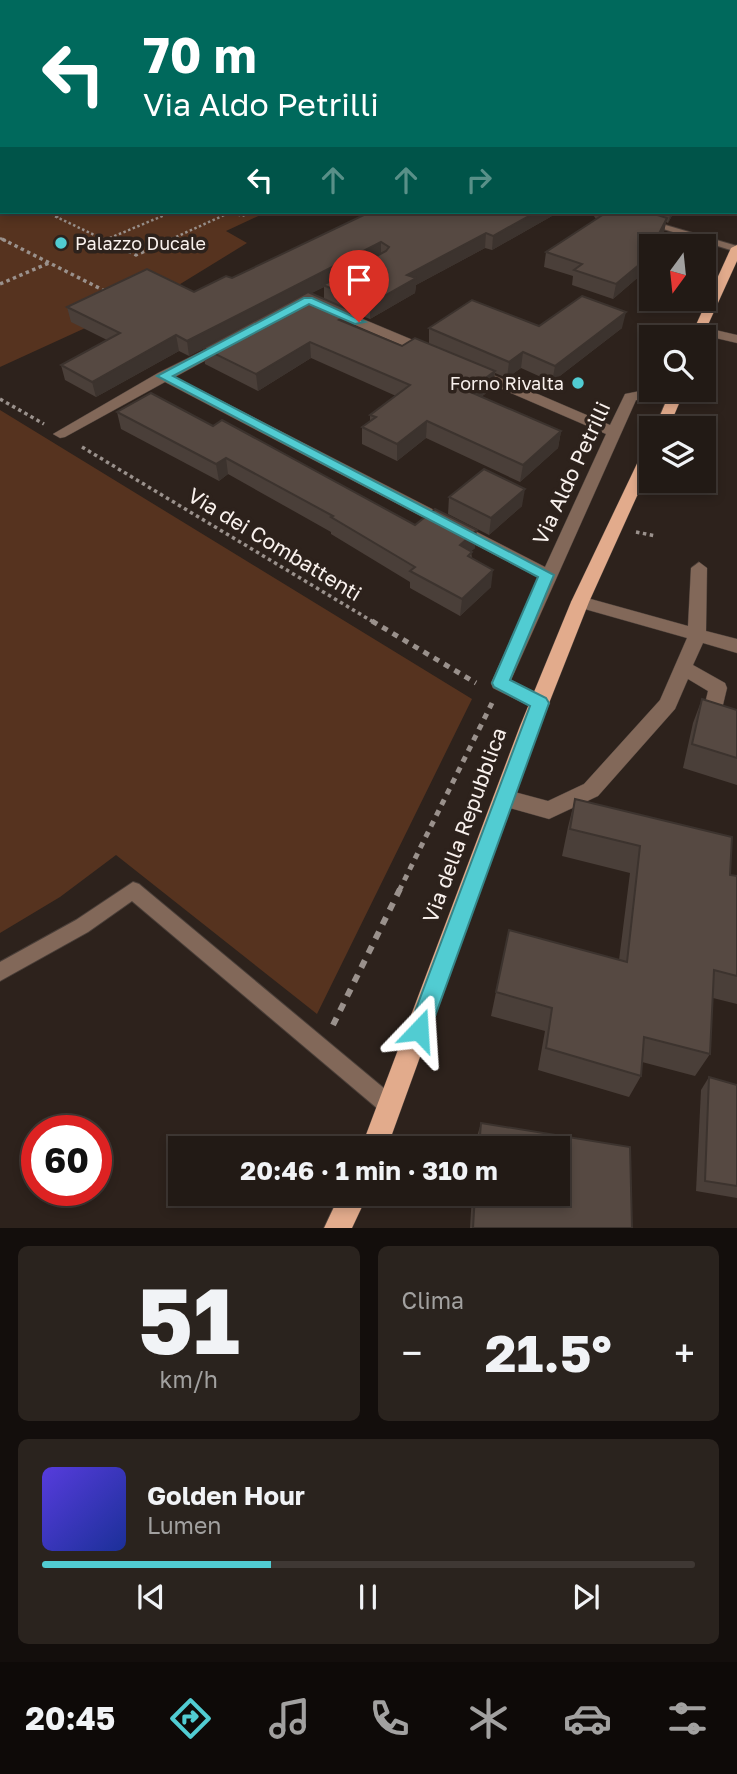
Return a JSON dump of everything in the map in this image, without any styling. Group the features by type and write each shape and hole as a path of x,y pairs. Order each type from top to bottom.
{"main road":[{"path":"701,325 737,249"},
{"name":"Via della Repubblica","path":"379,1136 536,711 580,602 639,475"},
{"path":"338,1228 348,1206"}],"street":[{"path":"321,305 436,355"},
{"path":"716,336 737,339"},
{"path":"61,434 236,338"},
{"path":"461,366 614,432"},
{"path":"163,376 547,575"},
{"name":"Via Aldo Petrilli","path":"536,711 500,683 630,397 639,395"},
{"path":"503,798 548,810 591,790 668,704 697,635 699,568"},
{"path":"580,602 737,646"},
{"path":"683,668 718,688 713,712"}],"lane":[{"path":"620,214 737,249"},
{"path":"0,972 82,926 133,890 391,1107"}],"path":[{"path":"51,214 136,255 228,214"},
{"path":"56,216 62,214"},
{"path":"104,240 167,214"},
{"path":"0,239 111,294"},
{"path":"0,284 50,263"},
{"name":"Via dei Combattenti","path":"0,399 484,688"},
{"path":"320,1050 496,695 536,711"}],"shaded area":[{"path":"0,214 263,214 226,231 247,243 177,286 0,367"},
{"path":"0,410 472,699 317,1014 116,855 60,897 0,933"}],"building":[{"path":"366,214 532,214 493,236 486,233 407,275 416,278 370,304 323,285 386,251 389,247 381,242 187,341 176,335 92,382 61,365 120,333 67,307 147,269 194,292 226,276 232,278"},
{"path":"604,214 654,214 667,218 659,234 639,234 639,265 616,284 574,270 582,264 546,252"},
{"path":"308,292 354,312 339,320 402,346 415,338 495,371 468,391 561,431 523,465 427,421 397,444 362,427 376,417 370,415 410,385 310,342 256,374 203,348"},
{"path":"582,296 626,312 555,366 523,352 509,362 429,328 472,300 539,326"},
{"path":"151,393 213,426 222,420 415,525 435,509 477,530 460,545 472,552 468,556 493,570 462,599 410,571 415,567 331,517 333,516 226,458 216,464 117,412"},
{"path":"484,469 525,489 491,518 449,497"},
{"path":"702,699 737,710 737,758 692,744"},
{"path":"575,799 732,837 730,875 737,876 737,976 714,970 710,1054 644,1037 641,1076 546,1048 552,1008 496,992 509,930 627,962 640,846 570,829"},
{"path":"709,1077 737,1085 737,1186 705,1181"},
{"path":"481,1123 562,1136 480,1136"},
{"path":"570,1137 630,1147 632,1228 473,1228 474,1206 570,1206"}],"place":[{"name":"Palazzo Ducale","path":"61,243"},
{"name":"Forno Rivalta","path":"578,383"}],"route":[{"path":"359,322 308,300 163,376 547,575 500,683 540,703 419,1030"}]}
